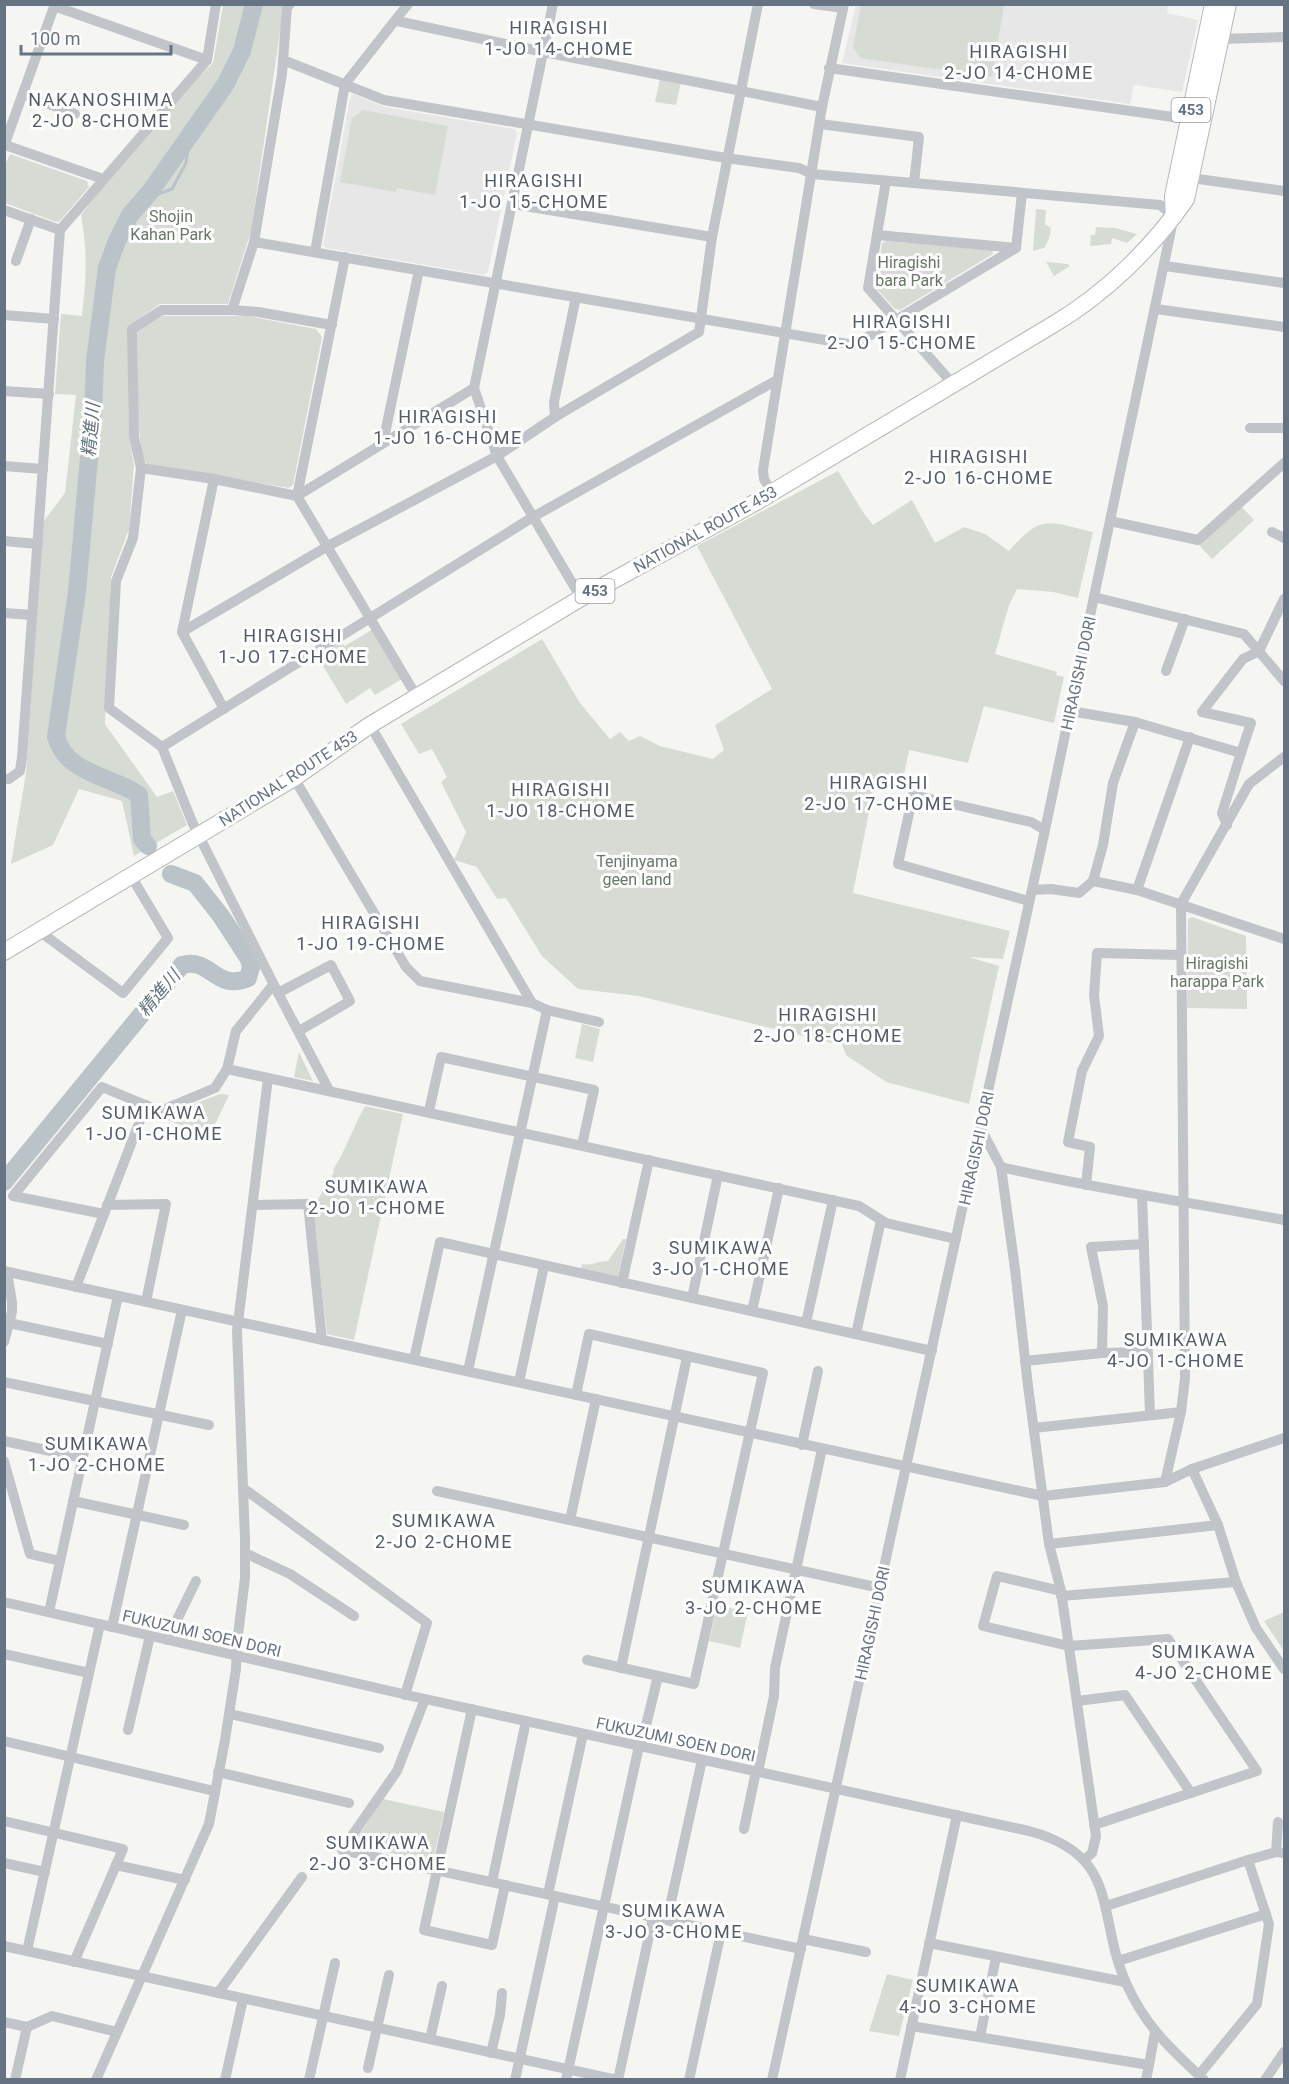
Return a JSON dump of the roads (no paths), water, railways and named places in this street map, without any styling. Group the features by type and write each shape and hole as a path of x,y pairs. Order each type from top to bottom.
{"highway":[{"name":"HIRAGISHI DORI","path":"1174,216 1186,199 1191,177 1196,121 1214,4"},
{"name":"HIRAGISHI DORI","path":"1174,216 1173,196 1221,39 1228,4"},
{"name":"NATIONAL ROUTE 453","path":"4,952 294,778 370,725 581,598 772,493 1061,320 1093,298 1123,272 1174,216"}],"street":[{"path":"4,779 9,779 20,771 60,230 207,60 216,4"},
{"path":"232,310 254,242 283,60 287,7 290,4"},
{"path":"315,252 345,84 397,21 408,4"},
{"path":"553,4 474,388 497,456 581,598"},
{"path":"182,632 328,546 497,456 555,417 699,332 699,319 726,158 758,4"},
{"path":"772,493 764,479 763,470 822,107 843,6 814,4"},
{"path":"103,179 5,146 10,114 23,94 54,5 207,60"},
{"path":"397,21 822,107"},
{"path":"1221,39 1284,37"},
{"path":"283,60 384,100 726,158 799,168 812,174 1160,205 1174,216"},
{"path":"829,68 1196,121"},
{"path":"23,94 75,114"},
{"path":"820,124 919,138 914,183"},
{"path":"1191,177 1284,188"},
{"path":"886,181 868,288 953,384"},
{"path":"1016,248 1022,193"},
{"path":"513,204 712,237"},
{"path":"4,210 60,230"},
{"name":"HIRAGISHI DORI","path":"772,2079 1045,830 1174,216"},
{"path":"16,261 31,219"},
{"path":"877,235 1016,248"},
{"path":"254,242 854,345 1016,248"},
{"path":"345,257 297,496 417,697"},
{"path":"1165,266 1284,282"},
{"path":"383,443 419,270"},
{"path":"555,417 554,402 576,297"},
{"path":"1156,309 1284,327"},
{"path":"329,1090 193,824 162,747 109,708 116,580 133,538 141,468 134,437 132,329 162,310 258,312 332,325"},
{"path":"4,315 54,319"},
{"path":"162,747 533,517 777,380"},
{"path":"141,468 214,479 297,496 474,388"},
{"path":"4,391 49,394"},
{"path":"1251,428 1284,428"},
{"path":"1110,521 1198,540 1284,463"},
{"path":"4,466 43,469"},
{"path":"214,479 182,632 224,709"},
{"path":"1272,532 1284,538"},
{"path":"4,541 38,544"},
{"path":"1094,597 1244,634 1282,674"},
{"path":"1227,825 1222,813 1251,723 1202,712 1243,658 1259,651 1284,599"},
{"path":"4,613 32,615"},
{"path":"1166,671 1185,619"},
{"path":"1070,711 1135,722 1241,753"},
{"path":"1045,830 1031,822 913,795 898,864 1030,895 1051,889 1079,893 1093,881 1103,845 1113,783 1135,722"},
{"path":"370,725 532,1003"},
{"path":"1137,890 1190,737"},
{"path":"1165,1482 1181,1412 1185,1378 1181,904 1249,784 1284,757"},
{"path":"294,778 406,967 420,981 532,1003 547,1010 599,1022"},
{"path":"39,931 123,993 168,938 131,876"},
{"path":"1093,881 1137,890 1284,939"},
{"path":"1086,1185 1090,1147 1068,1142 1082,1071 1099,1036 1094,995 1097,952 1181,955"},
{"path":"147,1302 166,1204 106,1210 12,1196 102,1087 160,1111 215,1088 227,1069 236,1031 276,989 331,966 350,1001 299,1031"},
{"path":"468,1371 547,1010"},
{"path":"429,1111 441,1057 594,1090 582,1145"},
{"path":"227,1069 860,1206 886,1223 956,1239"},
{"path":"96,2079 209,1824 230,1714 245,1578 237,1331 268,1078"},
{"path":"76,1287 146,1105"},
{"path":"980,1127 1000,1167 1049,1544 1061,1594 1077,1701 1095,1844 1092,1853 1084,1860"},
{"path":"622,1283 649,1160"},
{"path":"1000,1167 1086,1185 1284,1220"},
{"path":"692,1299 718,1175"},
{"path":"752,1311 779,1188"},
{"path":"1142,1195 1150,1414"},
{"path":"806,1323 833,1200"},
{"path":"253,1205 308,1204 322,1340"},
{"path":"856,1334 881,1220"},
{"path":"414,1359 440,1242 932,1351"},
{"path":"1102,1353 1103,1306 1091,1247 1144,1244"},
{"path":"519,1382 544,1266"},
{"path":"4,1342 12,1302 5,1272 1043,1496 1165,1482 1192,1469 1284,1438"},
{"path":"49,1612 118,1296"},
{"path":"112,1627 182,1310"},
{"path":"9,1323 108,1344"},
{"path":"576,1395 589,1334 763,1373 694,1684 587,1660"},
{"path":"1025,1361 1102,1353 1147,1352"},
{"path":"621,1668 687,1357"},
{"path":"802,1444 818,1371"},
{"path":"4,1382 209,1425"},
{"path":"570,1520 596,1400"},
{"path":"1034,1428 1181,1412"},
{"path":"4,1441 83,1458"},
{"path":"744,1829 774,1696 775,1668 822,1449"},
{"path":"4,1461 30,1554 60,1561"},
{"path":"1192,1469 1218,1525 1236,1582 1256,1628 1284,1669"},
{"path":"243,1488 427,1623 405,1695"},
{"path":"437,1491 880,1588"},
{"path":"73,1501 184,1525"},
{"path":"1049,1544 1218,1525"},
{"path":"245,1553 290,1574 354,1616"},
{"path":"1094,1825 1257,1771 1168,1639 1069,1646 983,1626 997,1576 1061,1594 1236,1582"},
{"path":"167,1640 196,1581"},
{"name":"FUKUZUMI SOEN DORI","path":"4,1602 405,1695 1042,1834 1069,1846 1084,1860 1101,1886 1118,1961 1125,1982 1137,2005 1172,2052 1201,2077"},
{"path":"27,1952 100,1624"},
{"path":"128,1730 150,1636"},
{"path":"4,1654 89,1673"},
{"path":"567,2074 640,1746 658,1676"},
{"path":"1077,1701 1125,1695 1191,1793"},
{"path":"425,1699 397,1771 342,1850 721,1932 867,1952"},
{"path":"472,1709 424,1930 492,1945 505,1885"},
{"path":"230,1714 379,1748"},
{"path":"492,1882 526,1721"},
{"path":"515,2079 583,1734"},
{"path":"4,1742 214,1791"},
{"path":"667,1920 702,1760"},
{"path":"218,1772 349,1803"},
{"path":"900,2079 957,1815"},
{"path":"4,1821 123,1849 74,1962"},
{"path":"1106,1906 1248,1860 1280,1853 1278,1822"},
{"path":"1201,2077 1257,2004 1269,1924 1248,1860"},
{"path":"4,1863 45,1872"},
{"path":"116,1864 185,1880"},
{"path":"218,1993 302,1877"},
{"path":"1118,1961 1266,1914"},
{"path":"4,1946 519,2059 567,2074 617,2079 653,1917"},
{"path":"689,2079 721,1932"},
{"path":"929,1943 1125,1982"},
{"path":"980,2037 996,1957"},
{"path":"309,2079 335,1963"},
{"path":"368,2068 389,1975"},
{"path":"430,2039 442,1986"},
{"path":"491,2053 500,2015 502,1993"},
{"path":"225,2079 243,1999"},
{"path":"4,2022 27,2027 52,2016 117,2032"},
{"path":"911,2026 1149,2065"},
{"path":"15,2079 27,2027"},
{"path":"1146,2079 1155,2032"},
{"path":"1265,2079 1284,2052"}],"waterway":[{"name":"精進川","path":"148,846 142,839 139,795 91,773 69,759 61,749 56,736 77,592 93,413 95,361 107,268 117,241 130,215 150,192 225,85 242,51 254,4"},
{"path":"144,199 172,189 186,163 190,136"},
{"name":"精進川","path":"4,1182 182,965 200,966 228,981 248,978 251,967 249,959 221,916 195,883 171,874"}],"district":[{"name":"HIRAGISHI 1-JO 14-CHOME","path":"559,38"},
{"name":"HIRAGISHI 2-JO 14-CHOME","path":"1019,62"},
{"name":"NAKANOSHIMA 2-JO 8-CHOME","path":"101,110"},
{"name":"HIRAGISHI 1-JO 15-CHOME","path":"534,192"},
{"name":"HIRAGISHI 2-JO 15-CHOME","path":"902,332"},
{"name":"HIRAGISHI 1-JO 16-CHOME","path":"448,427"},
{"name":"HIRAGISHI 2-JO 16-CHOME","path":"979,467"},
{"name":"HIRAGISHI 1-JO 17-CHOME","path":"293,646"},
{"name":"HIRAGISHI 2-JO 17-CHOME","path":"879,793"},
{"name":"HIRAGISHI 1-JO 18-CHOME","path":"561,800"},
{"name":"HIRAGISHI 1-JO 19-CHOME","path":"371,933"},
{"name":"HIRAGISHI 2-JO 18-CHOME","path":"828,1025"},
{"name":"SUMIKAWA 1-JO 1-CHOME","path":"154,1123"},
{"name":"SUMIKAWA 2-JO 1-CHOME","path":"377,1197"},
{"name":"SUMIKAWA 3-JO 1-CHOME","path":"721,1258"},
{"name":"SUMIKAWA 4-JO 1-CHOME","path":"1176,1350"},
{"name":"SUMIKAWA 1-JO 2-CHOME","path":"97,1454"},
{"name":"SUMIKAWA 2-JO 2-CHOME","path":"444,1531"},
{"name":"SUMIKAWA 3-JO 2-CHOME","path":"754,1597"},
{"name":"SUMIKAWA 4-JO 2-CHOME","path":"1204,1662"},
{"name":"SUMIKAWA 2-JO 3-CHOME","path":"378,1853"},
{"name":"SUMIKAWA 3-JO 3-CHOME","path":"674,1921"},
{"name":"SUMIKAWA 4-JO 3-CHOME","path":"968,1996"}],"park label":[{"name":"Shojin Kahan Park","path":"171,225"},
{"name":"Hiragishi bara Park","path":"909,271"},
{"name":"Tenjinyama geen land","path":"637,870"},
{"name":"Hiragishi harappa Park","path":"1217,972"}]}
